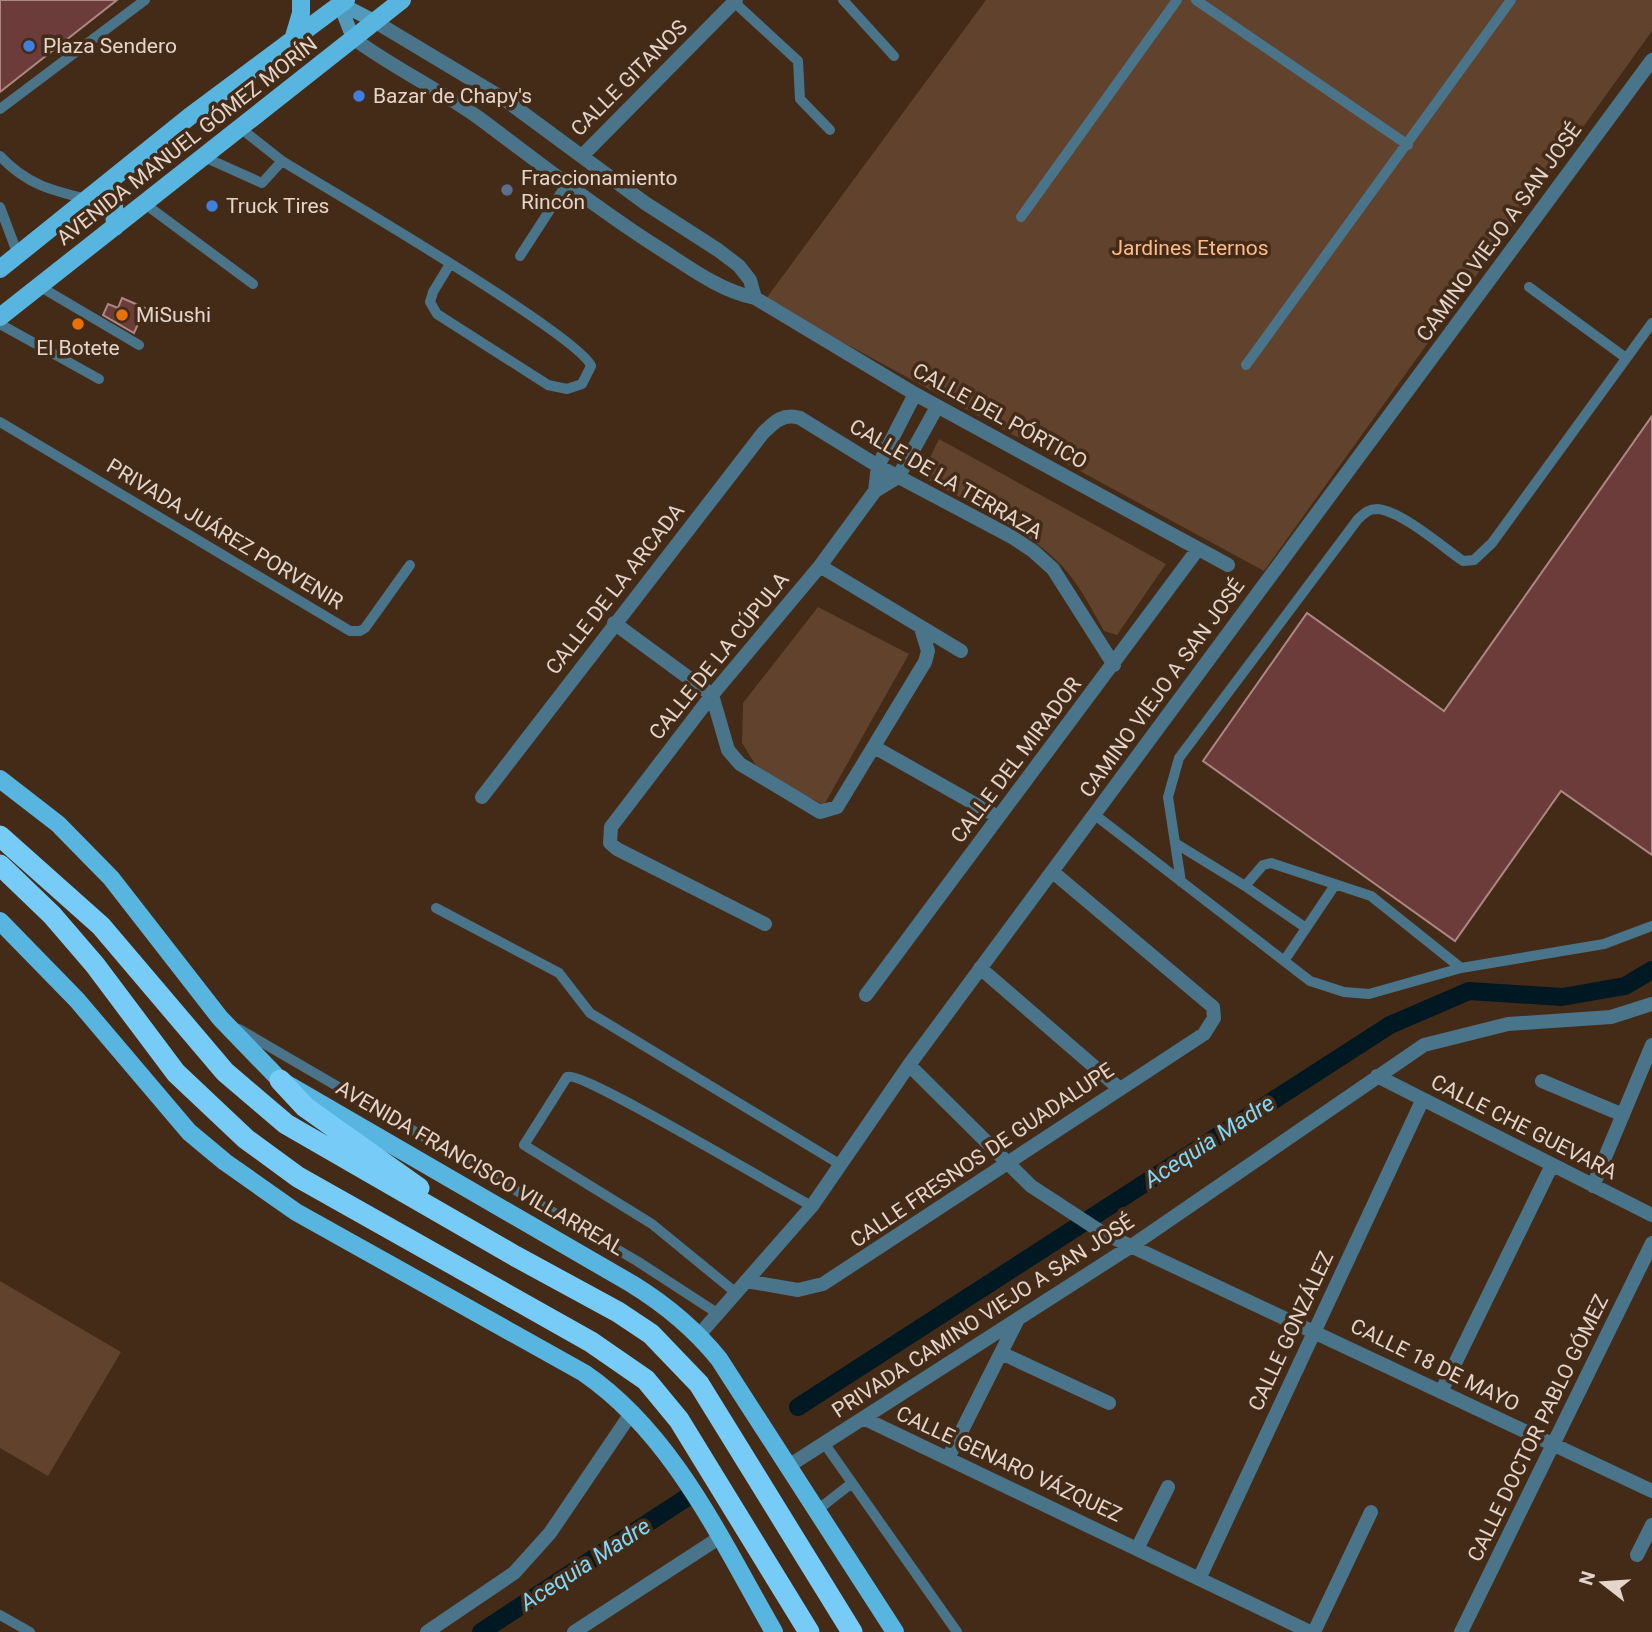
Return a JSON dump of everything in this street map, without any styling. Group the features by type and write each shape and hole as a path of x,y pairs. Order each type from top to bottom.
{"highway":[{"path":"0,836 101,926 192,1036 255,1099 316,1143 618,1312 651,1334 676,1357 699,1384 852,1632"},
{"path":"0,865 52,915 95,965 176,1073 246,1139 308,1184 591,1342 646,1380 679,1420 809,1632"},
{"path":"280,1080 305,1107 515,1256"}],"main road":[{"path":"293,40 301,0"},
{"name":"AVENIDA MANUEL GÓMEZ MORÍN","path":"0,317 402,0"},
{"name":"AVENIDA MANUEL GÓMEZ MORÍN","path":"0,269 189,117 342,1"},
{"path":"104,187 114,205 115,227"},
{"name":"AVENIDA FRANCISCO VILLARREAL","path":"0,779 58,824 111,878 220,1018 280,1080 632,1284 660,1302 699,1335 719,1359 895,1632"},
{"path":"0,921 77,1000 189,1132 225,1162 296,1212 584,1373 614,1394 671,1458 774,1632"}],"street":[{"path":"342,1 504,99 645,203 740,266 750,279 755,298"},
{"path":"342,1 353,38"},
{"name":"CALLE GITANOS","path":"582,156 735,1"},
{"name":"CALLE DEL PÓRTICO","path":"353,38 380,59 476,116 598,209 700,275 741,295 755,298 937,407 1228,565"},
{"name":"CAMINO VIEJO A SAN JOSÉ","path":"699,1335 812,1206 909,1065 1054,873 1652,60"},
{"name":"CALLE DE LA CÚPULA","path":"875,491 878,466 915,394"},
{"name":"CALLE DE LA CÚPULA","path":"765,924 617,849 610,843 611,827 615,818 712,695 820,566 875,491 898,477 937,407"},
{"name":"CALLE DE LA TERRAZA","path":"789,415 800,418 878,466 1012,537 1033,551 1053,569 1114,664"},
{"name":"CALLE DE LA ARCADA","path":"482,797 763,433 789,415"},
{"name":"CALLE DEL MIRADOR","path":"866,995 1198,549"},
{"path":"820,566 961,651"},
{"path":"614,623 712,695 728,750 740,764 820,812 837,807 876,748 925,662 928,651 921,628"},
{"path":"876,748 998,817"},
{"name":"CALLE FRESNOS DE GUADALUPE","path":"741,1286 798,1290 823,1284 1204,1034 1214,1018 1213,1007 1054,873"},
{"path":"981,968 1120,1088"},
{"name":"PRIVADA CAMINO VIEJO A SAN JOSÉ","path":"787,1467 1130,1247 1424,1045 1508,1024 1611,1017 1652,1004"},
{"path":"1593,1186 1652,1045"},
{"name":"CALLE 18 DE MAYO","path":"909,1065 1031,1186 1075,1217 1130,1247 1315,1330 1652,1491"},
{"name":"CALLE CHE GUEVARA","path":"1377,1076 1652,1215"},
{"path":"1542,1081 1623,1115"},
{"name":"CALLE GONZÁLEZ","path":"1199,1578 1422,1101"},
{"path":"1441,1392 1552,1165"},
{"name":"CALLE DOCTOR PABLO GÓMEZ","path":"1461,1632 1555,1446 1652,1243"},
{"path":"948,1458 1018,1318"},
{"path":"1001,1353 1108,1403"},
{"path":"427,1632 514,1573 550,1533 632,1412"},
{"name":"CALLE GENARO VÁZQUEZ","path":"863,1418 1312,1632"},
{"name":"CALLE GENARO VÁZQUEZ","path":"1137,1549 1168,1487"},
{"path":"1312,1632 1371,1512"},
{"path":"1637,1555 1652,1525"},
{"path":"574,1632 719,1538"}],"lane":[{"path":"0,109 145,0"},
{"path":"843,0 894,56"},
{"path":"1021,218 1178,0"},
{"path":"1196,0 1408,145"},
{"path":"1247,365 1511,0"},
{"path":"735,1 798,61 800,99 830,130"},
{"path":"239,127 282,160 450,264 574,345 591,366 582,384 567,389 548,386 437,314 430,302 450,264"},
{"path":"0,156 27,181 55,192 89,199"},
{"path":"204,158 262,183 282,160"},
{"path":"520,256 566,184"},
{"path":"145,204 253,284"},
{"path":"0,207 18,255"},
{"path":"39,286 139,345"},
{"path":"1529,286 1626,358"},
{"path":"1181,882 1168,797 1179,758 1358,519 1368,510 1380,509 1394,514 1463,561 1474,560 1492,542 1652,323"},
{"path":"0,324 99,379"},
{"name":"PRIVADA JUÁREZ PORVENIR","path":"0,422 349,631 365,628 410,565"},
{"path":"1095,815 1310,981 1328,989 1369,994 1461,968 1604,944 1652,926"},
{"path":"1175,842 1306,928"},
{"path":"1245,886 1263,865 1271,863 1371,896 1461,968"},
{"path":"1284,961 1335,885"},
{"path":"436,908 559,973 590,1013 841,1165"},
{"path":"220,1018 637,1261 717,1313"},
{"path":"741,1286 652,1224 524,1145 567,1077 579,1076 812,1206"},
{"path":"824,1444 957,1632"},
{"path":"816,1511 852,1483"},
{"path":"0,1615 30,1632"}],"green space":[{"name":"Jardines Eternos","path":"986,0 1652,0 1652,31 1264,571 765,300"},
{"path":"939,439 1166,564 1117,635 1104,631 1070,575 1040,546 1008,524 921,476"},
{"path":"818,607 909,654 824,805 760,772 742,743 743,703"},
{"path":"0,1281 121,1352 48,1476 0,1448"}],"building":[{"name":"Plaza Sendero","path":"0,0 117,0 0,92"},
{"name":"MiSushi","path":"122,298 145,308 134,333 103,315 108,304 118,308"},
{"path":"1652,416 1652,855 1561,791 1455,941 1203,761 1307,613 1444,711"}],"waterway":[{"name":"Acequia Madre","path":"798,1407 1390,1025 1469,991 1562,997 1625,986 1652,970"},
{"name":"Acequia Madre","path":"481,1632 689,1496"}],"place":[{"name":"Plaza Sendero","path":"29,46"},
{"name":"Bazar de Chapy's","path":"359,96"},
{"name":"Fraccionamiento Rincón","path":"507,190"},
{"name":"Truck Tires","path":"212,206"},
{"name":"MiSushi","path":"122,315"},
{"name":"El Botete","path":"78,324"}]}
